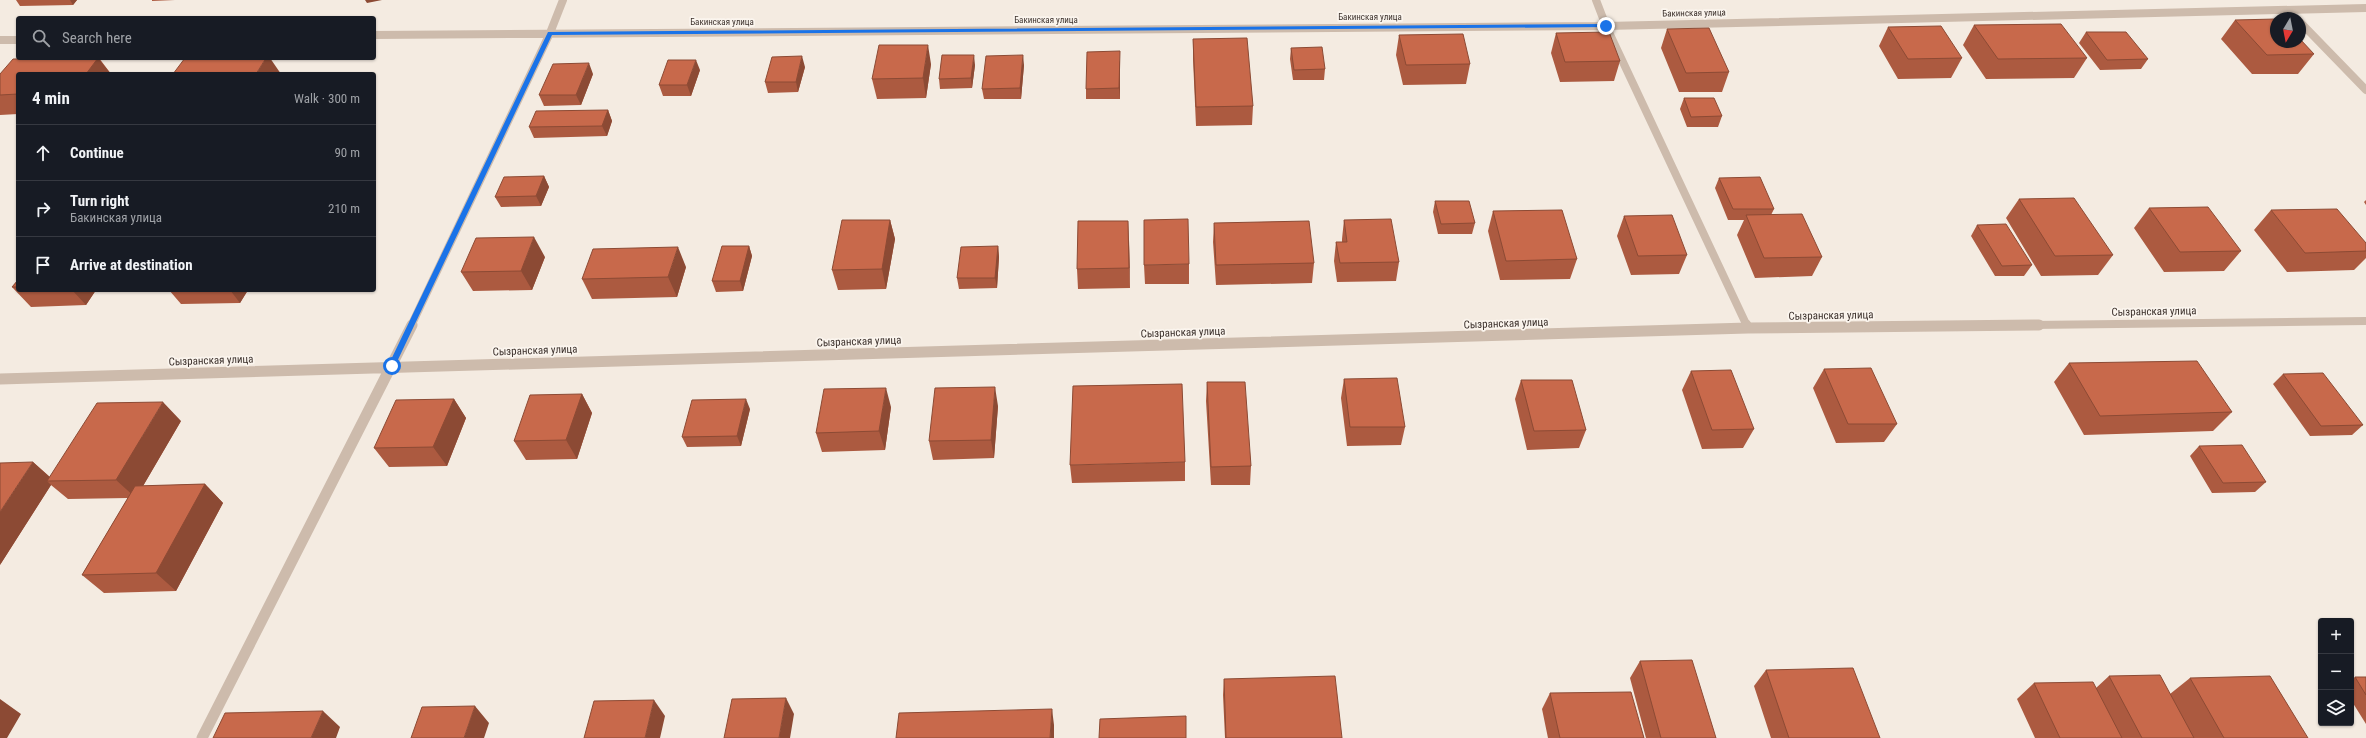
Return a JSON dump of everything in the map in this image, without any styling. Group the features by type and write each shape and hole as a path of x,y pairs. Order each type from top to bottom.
{"street":[{"path":"202,738 392,366 550,33 563,0"},
{"path":"1596,0 1606,26 1748,328"},
{"path":"2279,0 2290,12"},
{"name":"Бакинская улица","path":"376,35 1606,26 2366,8"},
{"path":"2306,28 2366,90"},
{"path":"0,40 16,40"},
{"name":"Сызранская улица","path":"0,379 392,366 1748,328 2366,321"}],"building":[{"path":"2270,19 2270,48 2306,48 2306,45 2314,54 2267,55 2235,20"},
{"path":"2061,24 2087,58 1998,59 1974,25"},
{"path":"1941,26 1962,58 1908,59 1888,27"},
{"path":"1709,28 1729,72 1686,73 1667,29"},
{"path":"1609,32 1620,61 1565,62 1556,33"},
{"path":"2086,32 2126,32 2148,59 2107,60"},
{"path":"1463,34 1470,64 1406,65 1399,35"},
{"path":"1247,38 1253,106 1196,107 1193,39"},
{"path":"879,45 928,45 923,78 872,79"},
{"path":"1322,47 1325,69 1294,70 1291,48"},
{"path":"1120,51 1119,88 1086,89 1087,52"},
{"path":"942,55 974,55 971,78 939,79"},
{"path":"1023,55 1020,88 982,89 986,56"},
{"path":"802,56 796,82 765,82 772,57"},
{"path":"13,59 96,60 88,72 16,72 16,94 0,95 0,74"},
{"path":"184,60 265,60 257,72 174,72"},
{"path":"668,60 696,60 687,85 659,85"},
{"path":"589,63 576,95 539,95 553,64"},
{"path":"1684,98 1714,98 1722,116 1691,117"},
{"path":"608,110 602,126 529,127 536,111"},
{"path":"544,176 536,196 495,197 504,177"},
{"path":"1760,177 1774,209 1733,209 1719,178"},
{"path":"2074,198 2113,255 2055,256 2019,199"},
{"path":"1435,201 1469,201 1475,223 1441,224"},
{"path":"2208,207 2241,251 2180,252 2149,208"},
{"path":"2337,209 2366,243 2366,251 2305,253 2271,210"},
{"path":"1562,210 1577,259 1506,261 1493,211"},
{"path":"1802,214 1822,257 1764,258 1746,215"},
{"path":"1672,215 1687,255 1638,256 1624,216"},
{"path":"1188,219 1189,264 1144,265 1144,220"},
{"path":"1391,219 1399,262 1340,263 1336,242 1347,242 1344,220"},
{"path":"842,220 890,220 882,269 832,270"},
{"path":"1078,221 1128,221 1129,268 1077,269"},
{"path":"1309,221 1314,263 1216,265 1214,223"},
{"path":"2006,224 2032,265 2002,266 1977,225"},
{"path":"534,237 521,271 461,272 476,238"},
{"path":"722,246 749,246 740,281 712,281"},
{"path":"998,246 995,278 957,278 961,247"},
{"path":"678,247 668,277 582,279 593,249"},
{"path":"2197,361 2232,412 2100,416 2069,363"},
{"path":"1871,368 1897,424 1848,424 1824,369"},
{"path":"1731,370 1754,429 1712,430 1691,371"},
{"path":"2323,373 2363,425 2321,426 2283,374"},
{"path":"1397,378 1405,427 1350,427 1344,379"},
{"path":"1521,380 1572,380 1586,430 1534,431"},
{"path":"1207,382 1245,382 1251,466 1211,467"},
{"path":"1182,384 1185,462 1070,465 1073,386"},
{"path":"995,387 991,440 929,441 935,388"},
{"path":"886,388 879,431 816,433 824,389"},
{"path":"582,394 566,440 514,441 530,395"},
{"path":"454,399 433,447 374,448 396,400"},
{"path":"746,399 737,436 682,437 692,400"},
{"path":"163,402 116,480 47,481 97,403"},
{"path":"2242,445 2266,482 2223,483 2199,446"},
{"path":"33,462 0,512 0,463"},
{"path":"205,484 156,573 82,575 135,486"},
{"path":"1692,660 1716,738 1661,738 1640,661"},
{"path":"1853,668 1880,738 1789,738 1766,670"},
{"path":"2160,675 2194,738 2142,738 2109,676"},
{"path":"1335,676 1342,738 1226,738 1224,679"},
{"path":"2270,676 2308,738 2224,738 2190,678"},
{"path":"2355,677 2366,677 2366,695"},
{"path":"2093,682 2122,738 2060,738 2034,683"},
{"path":"1631,692 1644,738 1560,738 1550,693"},
{"path":"786,698 779,738 724,738 732,699"},
{"path":"654,700 645,738 584,738 594,701"},
{"path":"475,706 464,738 411,738 422,707"},
{"path":"1052,709 1050,738 896,738 899,713"},
{"path":"323,711 311,738 213,738 225,713"},
{"path":"1186,716 1186,738 1099,738 1100,719"}],"route":[{"path":"392,366 550,33 1606,26"}]}
